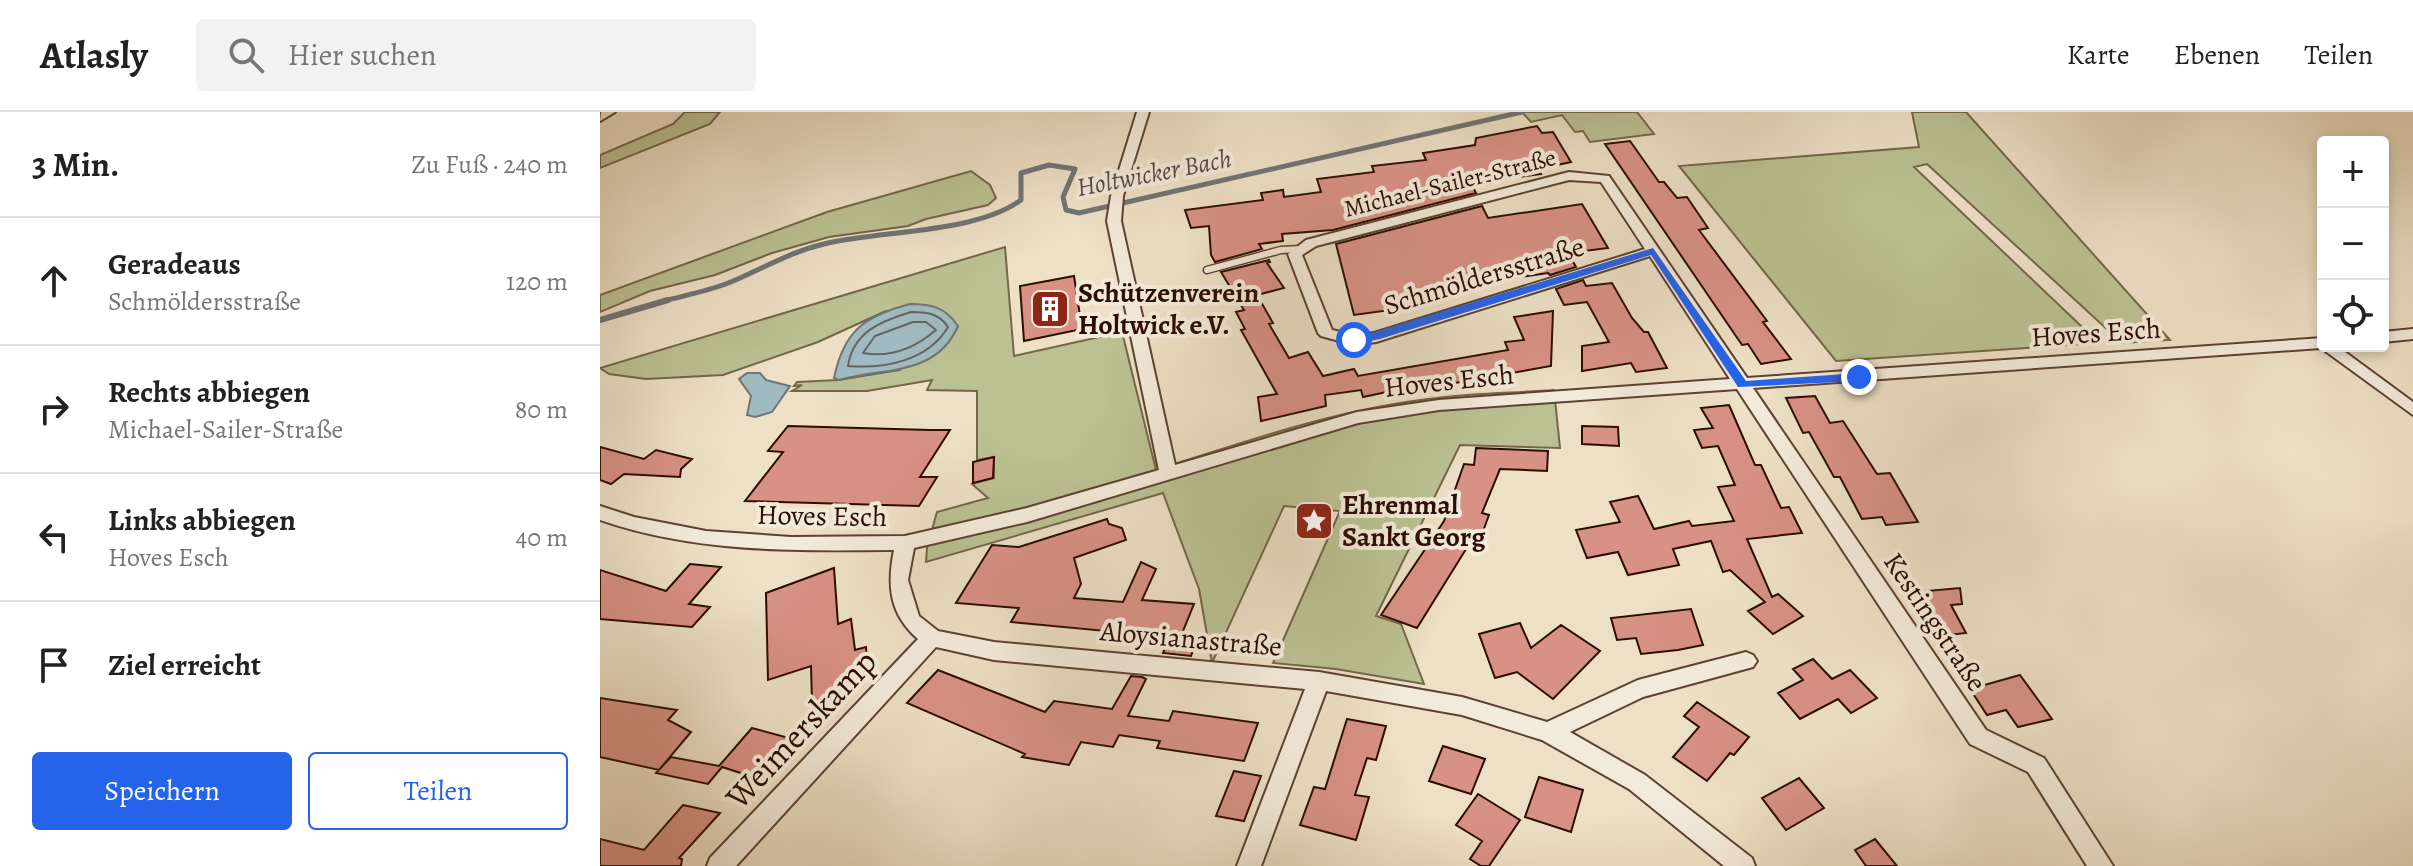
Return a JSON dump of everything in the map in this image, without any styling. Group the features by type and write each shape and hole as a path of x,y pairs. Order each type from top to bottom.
{"street":[{"path":"600,118 609,112"},
{"path":"1143,112 1117,196 1114,221 1168,473"},
{"name":"Michael-Sailer-Straße","path":"1301,249 1311,243 1569,176 1605,179 1742,385"},
{"name":"Schmöldersstraße","path":"1301,249 1295,254 1296,261 1326,333 1354,340 1376,337 1653,251"},
{"path":"2389,336 2413,334"},
{"name":"Hoves Esch","path":"600,513 632,524 706,538 791,544 905,543 1027,515 1357,418 1439,405 2317,345"},
{"path":"2336,352 2413,410"},
{"name":"Kestingstraße","path":"1742,385 1978,737 2036,765 2101,866"},
{"path":"905,543 898,580 910,620 932,638"},
{"name":"Aloysianastraße","path":"932,638 994,651 1319,681 1462,706 1548,732 1637,782 1743,866"},
{"name":"Weimerskamp","path":"719,866 932,638"},
{"path":"1548,732 1638,689 1746,661"},
{"path":"1249,866 1319,681"}],"lane":[{"path":"1207,270 1281,250 1301,249"}],"green space":[{"path":"685,112 720,112 710,124 600,168 600,155 673,124"},
{"path":"1522,112 1637,112 1654,134 1590,142 1583,131 1575,132 1562,115 1531,122"},
{"path":"1912,112 1966,112 2170,340 2122,343 1927,164 1914,167 2099,343 1836,361 1679,166 1919,147"},
{"path":"971,171 990,185 996,198 988,205 908,226 829,237 772,253 715,275 650,291 600,312 600,295 827,212"},
{"path":"1005,247 1014,356 1122,332 1156,470 1365,409 1451,396 1554,390 1560,448 1460,445 1376,616 1401,624 1424,684 1336,669 1273,663 1340,511 1284,506 1212,663 1199,589 1163,493 926,562 937,512 988,498 972,484 994,478 994,457 977,460 977,391 927,390 932,380 867,391 792,391 802,385 794,386 797,382 838,380 900,370 886,311 818,342 723,375 646,379 609,374 600,368"}],"water":[{"path":"910,304 931,306 943,311 958,326 936,354 907,367 839,380 834,378 844,348 859,328 881,314"},
{"path":"747,373 760,373 766,380 790,386 772,412 755,417 747,415 751,396 739,379"}],"building":[{"path":"1537,126 1542,133 1553,132 1571,162 1538,169 1541,174 1471,183 1476,193 1333,230 1282,234 1283,241 1259,244 1262,249 1215,262 1211,255 1209,226 1191,228 1185,210 1263,200 1261,193 1283,190 1284,197 1321,192 1317,179 1374,172 1372,166 1426,160 1423,153 1475,145 1476,138"},
{"path":"1630,141 1659,182 1664,182 1677,198 1687,197 1708,228 1699,230 1767,321 1763,322 1791,359 1761,364 1748,344 1742,345 1605,144"},
{"path":"1582,204 1608,248 1568,253 1576,267 1550,275 1463,285 1466,292 1411,300 1413,307 1354,315 1336,244 1482,206 1488,218"},
{"path":"1269,260 1267,263 1284,288 1257,295 1273,323 1269,324 1289,358 1308,352 1323,376 1354,369 1358,376 1508,350 1505,342 1524,340 1514,317 1553,311 1551,366 1449,384 1448,379 1363,397 1361,390 1325,395 1326,406 1261,421 1258,397 1277,394 1241,330 1245,329 1236,312 1244,310 1221,272"},
{"name":"Schützenverein Holtwick e.V.","path":"1074,276 1082,329 1024,341 1020,286"},
{"path":"1583,280 1586,286 1612,283 1632,318 1644,332 1648,332 1667,368 1636,372 1631,363 1582,371 1582,346 1609,342 1587,302 1564,305 1556,289"},
{"path":"1815,396 1830,423 1843,421 1877,474 1890,473 1918,522 1886,525 1882,517 1862,519 1840,477 1834,477 1809,432 1803,433 1786,398"},
{"path":"1729,405 1755,465 1761,465 1781,508 1789,507 1802,533 1747,539 1772,597 1778,594 1803,616 1773,634 1748,611 1765,602 1730,570 1723,572 1711,541 1673,549 1679,565 1628,575 1618,552 1587,558 1576,530 1620,522 1610,502 1638,496 1654,529 1689,521 1692,526 1734,521 1718,487 1735,485 1718,446 1702,448 1694,430 1713,428 1701,408"},
{"path":"788,426 950,430 920,477 937,477 919,506 745,501 783,452 768,451"},
{"path":"1582,426 1618,427 1619,446 1582,444"},
{"path":"600,447 644,459 656,450 692,459 681,469 680,477 624,474 611,484 600,480"},
{"path":"1476,448 1548,451 1547,471 1500,469 1482,513 1489,515 1482,534 1476,533 1417,628 1381,615 1444,521 1464,464 1474,465"},
{"path":"994,457 993,478 973,483 973,462"},
{"path":"1107,519 1109,524 1122,528 1126,540 1074,558 1081,584 1074,598 1123,602 1141,562 1156,569 1142,600 1194,604 1181,636 1198,637 1191,656 1163,653 1170,637 1011,622 1019,608 956,603 992,545 1019,547"},
{"path":"690,564 721,567 689,604 710,607 692,627 600,619 600,570 666,591"},
{"path":"834,568 838,624 851,619 855,650 866,647 868,677 812,702 811,666 768,680 766,593"},
{"path":"1960,588 1962,604 1951,605 1966,633 1931,637 1904,593"},
{"path":"1691,609 1703,645 1678,650 1641,654 1636,638 1617,640 1611,618"},
{"path":"1520,623 1531,648 1561,625 1600,651 1553,699 1517,672 1495,678 1479,634"},
{"path":"1813,659 1832,679 1850,670 1877,698 1851,713 1838,699 1800,719 1778,693 1803,680 1793,669"},
{"path":"938,670 1045,712 1054,701 1112,709 1131,676 1142,677 1146,679 1128,716 1169,721 1173,711 1258,723 1244,761 1157,748 1160,741 1119,735 1113,747 1081,742 1069,765 1022,757 1025,754 907,703"},
{"path":"2020,675 2052,719 2018,727 2006,710 1987,715 1970,689"},
{"path":"600,698 677,710 668,720 691,732 659,770 600,757"},
{"path":"1697,702 1749,737 1734,755 1730,753 1707,781 1673,757 1699,727 1684,716"},
{"path":"1347,719 1386,726 1376,760 1367,758 1355,795 1369,797 1356,840 1300,825 1314,787 1325,789"},
{"path":"752,728 800,741 765,781 722,767 708,784 656,773 671,757 719,766"},
{"path":"1443,746 1485,759 1471,794 1429,781"},
{"path":"1234,771 1261,776 1244,821 1216,816"},
{"path":"1539,777 1583,790 1571,832 1525,817"},
{"path":"1799,778 1824,808 1786,830 1762,798"},
{"path":"1478,794 1520,820 1489,866 1481,866 1470,859 1482,841 1456,825"},
{"path":"683,805 720,813 679,858 682,859 681,866 600,866 600,839 644,850"},
{"path":"1875,839 1897,866 1866,866 1855,850"}],"waterway":[{"name":"Holtwicker Bach","path":"663,301 724,284 812,247 847,239 953,225 1002,211 1021,200 1021,173 1049,165 1075,169 1063,197 1066,210 1079,213 1522,112"},
{"name":"Holtwicker Bach","path":"663,301 668,300"},
{"name":"Holtwicker Bach","path":"600,320 663,301"}],"place":[{"name":"Schützenverein Holtwick e.V.","path":"1050,309"},
{"name":"Ehrenmal Sankt Georg","path":"1314,521"}],"route":[{"path":"1354,340 1376,337 1653,251 1742,385 1859,377"}]}
